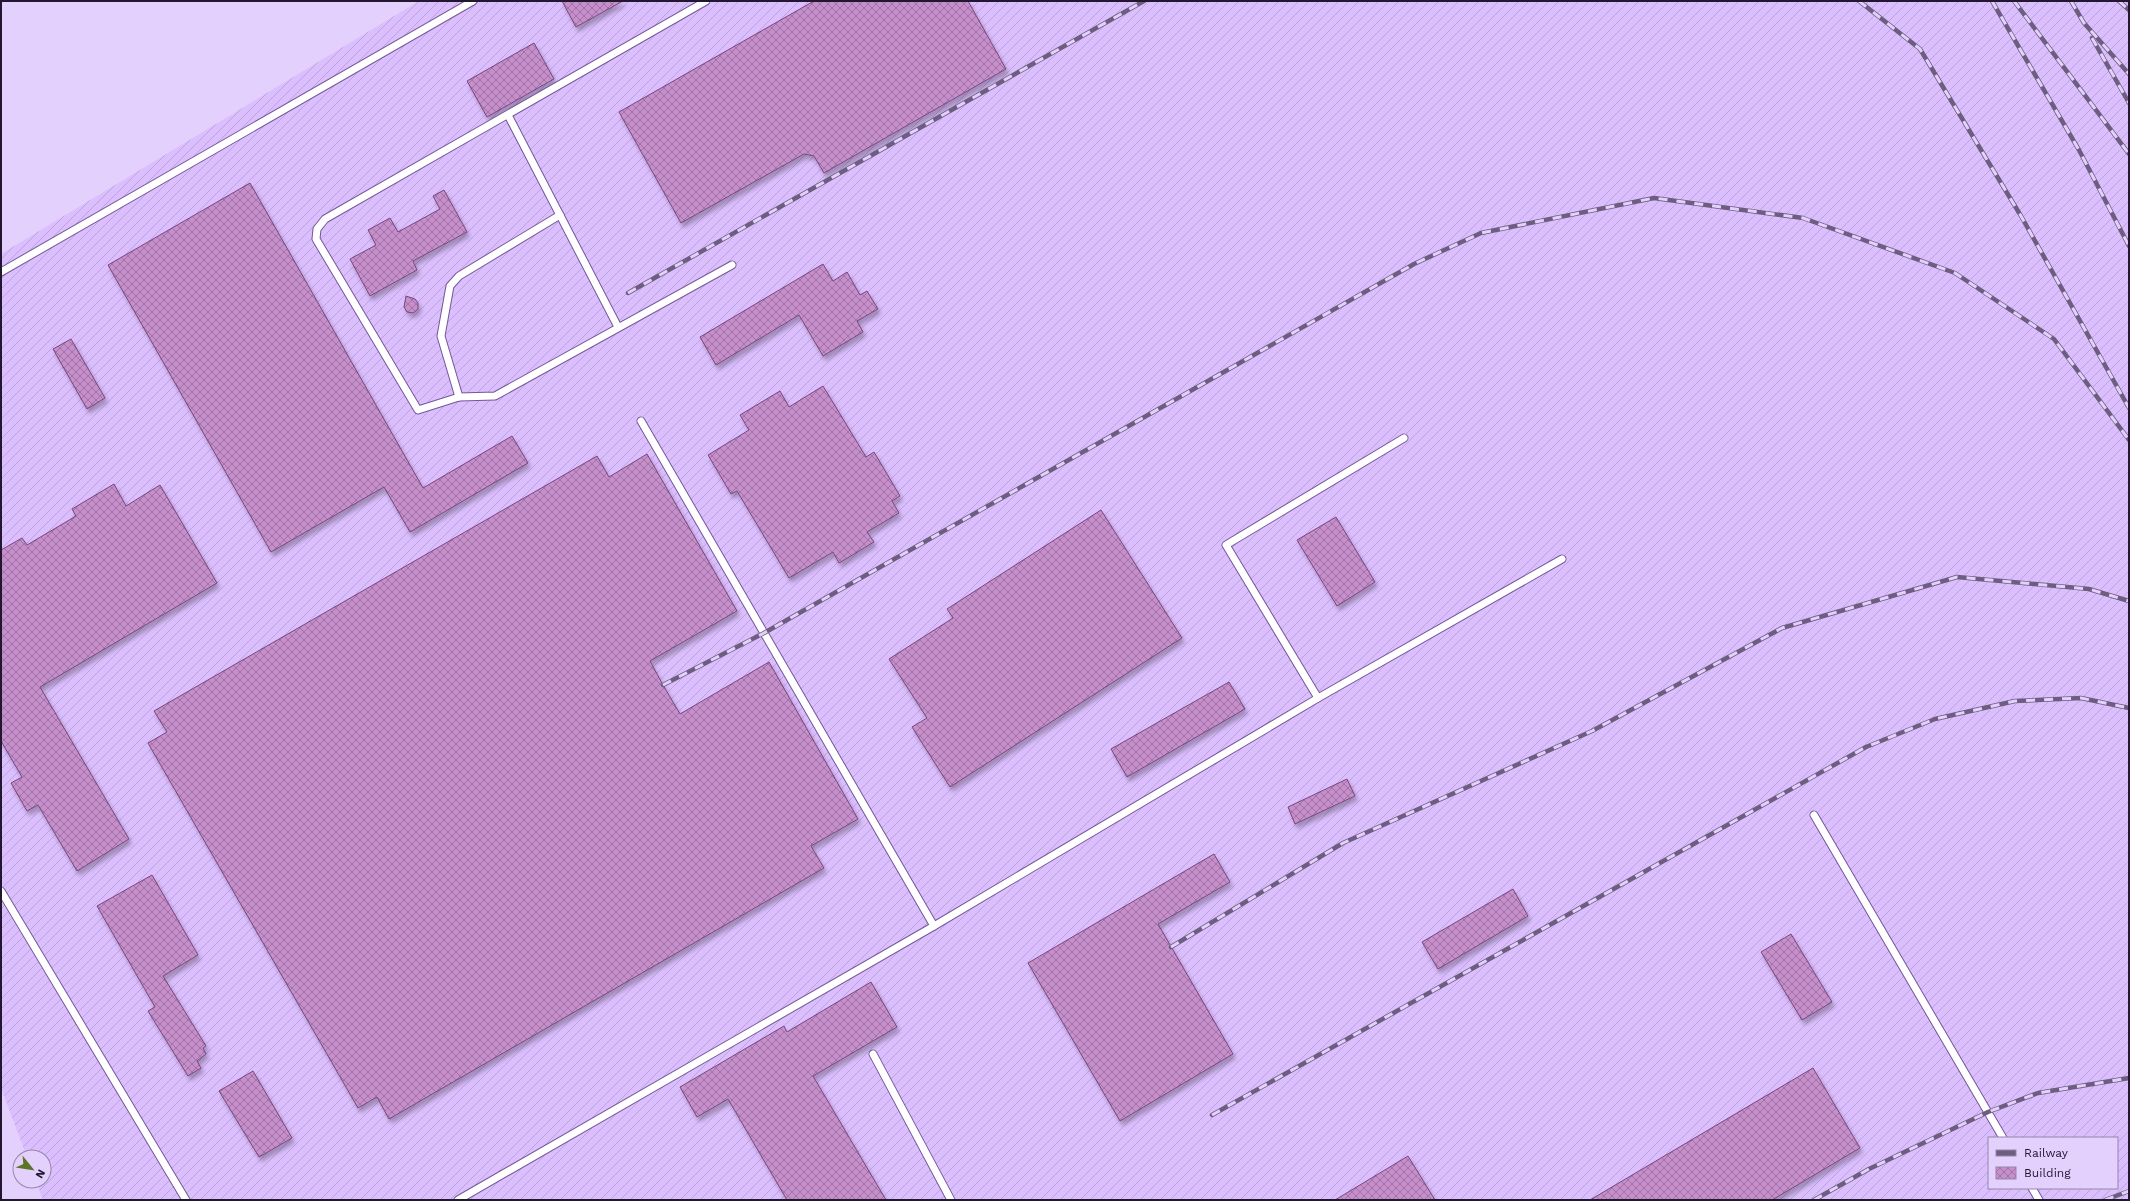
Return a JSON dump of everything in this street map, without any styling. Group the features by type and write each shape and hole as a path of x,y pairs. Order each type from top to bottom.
{"lane":[{"path":"1,272 473,1"},
{"path":"706,1 325,219 317,229 316,239 418,410 459,397 496,396 732,265"},
{"path":"508,115 618,327"},
{"path":"459,397 441,336 450,286 459,276 560,215"},
{"path":"641,421 934,926"},
{"path":"1318,698 1226,545 1404,438"},
{"path":"458,1200 934,926 1318,698 1562,559"},
{"path":"1814,815 2002,1137"},
{"path":"1,891 186,1200"},
{"path":"873,1054 951,1200"},
{"path":"2033,1189 2039,1200"}],"shaded area":[{"path":"419,1 2129,1 2129,1200 43,1200 39,1189 52,1189 52,1149 24,1149 1,1088 1,254"}],"building":[{"path":"562,1 623,1 576,27"},
{"path":"814,1 968,1 1006,69 824,173 814,156 804,154 681,223 619,112"},
{"path":"534,43 554,79 487,117 467,81"},
{"path":"250,183 423,488 512,436 528,463 410,532 384,487 271,552 108,265"},
{"path":"444,190 467,232 413,261 417,270 370,296 350,259 376,245 368,230 390,218 398,232 440,209 433,196"},
{"path":"823,264 833,281 847,272 860,295 867,291 878,309 857,321 863,332 823,356 799,315 716,365 700,337"},
{"path":"406,296 415,299 418,303 418,309 413,313 407,312 404,307"},
{"path":"71,339 105,398 87,409 53,349"},
{"path":"823,386 866,457 874,452 900,496 892,501 899,513 867,532 874,542 839,563 833,552 789,578 737,491 731,494 708,455 749,430 740,415 780,391 789,407"},
{"path":"647,454 737,611 650,661 663,685 680,714 769,662 858,819 811,846 824,868 389,1119 377,1097 358,1108 148,743 167,732 154,711 597,456 609,477"},
{"path":"114,484 126,506 160,485 217,583 40,687 129,839 77,871 38,805 27,811 11,783 22,777 1,741 1,550 22,538 27,545 76,516 72,509"},
{"path":"1101,510 1182,638 950,787 912,727 927,718 889,659 953,618 947,609"},
{"path":"1336,517 1375,582 1337,606 1297,540"},
{"path":"1229,682 1245,709 1127,777 1111,749"},
{"path":"1347,779 1355,796 1295,824 1288,807"},
{"path":"1214,854 1230,882 1158,924 1233,1054 1120,1121 1028,963"},
{"path":"152,875 198,955 163,976 206,1046 203,1048 206,1054 197,1061 201,1068 188,1076 148,1011 155,1007 97,906"},
{"path":"1513,889 1528,916 1438,969 1422,942"},
{"path":"1791,934 1832,1002 1802,1020 1761,952"},
{"path":"871,982 897,1027 813,1076 886,1200 787,1200 728,1099 697,1117 680,1087 784,1026 787,1032"},
{"path":"1813,1068 1860,1148 1772,1200 1590,1200"},
{"path":"253,1071 292,1138 259,1157 219,1091"},
{"path":"1408,1156 1435,1200 1335,1200"}],"railway":[{"path":"628,293 1144,1"},
{"path":"1859,1 1920,49 2021,216 2129,408"},
{"path":"1992,1 2079,150 2129,246"},
{"path":"2014,1 2129,154"},
{"path":"2071,1 2084,23 2129,74"},
{"path":"2119,1 2129,10"},
{"path":"2092,38 2129,103"},
{"path":"663,685 764,633 1414,264 1481,233 1654,198 1803,218 1955,273 2054,339 2129,440"},
{"path":"1171,947 1343,843 1592,731 1782,628 1957,577 2089,589 2129,601"},
{"path":"1212,1115 1866,747 1935,719 2015,701 2081,698 2129,708"},
{"path":"1814,1200 1869,1169 1988,1112 2038,1093 2129,1078"},
{"path":"2105,1200 2129,1191"}]}
